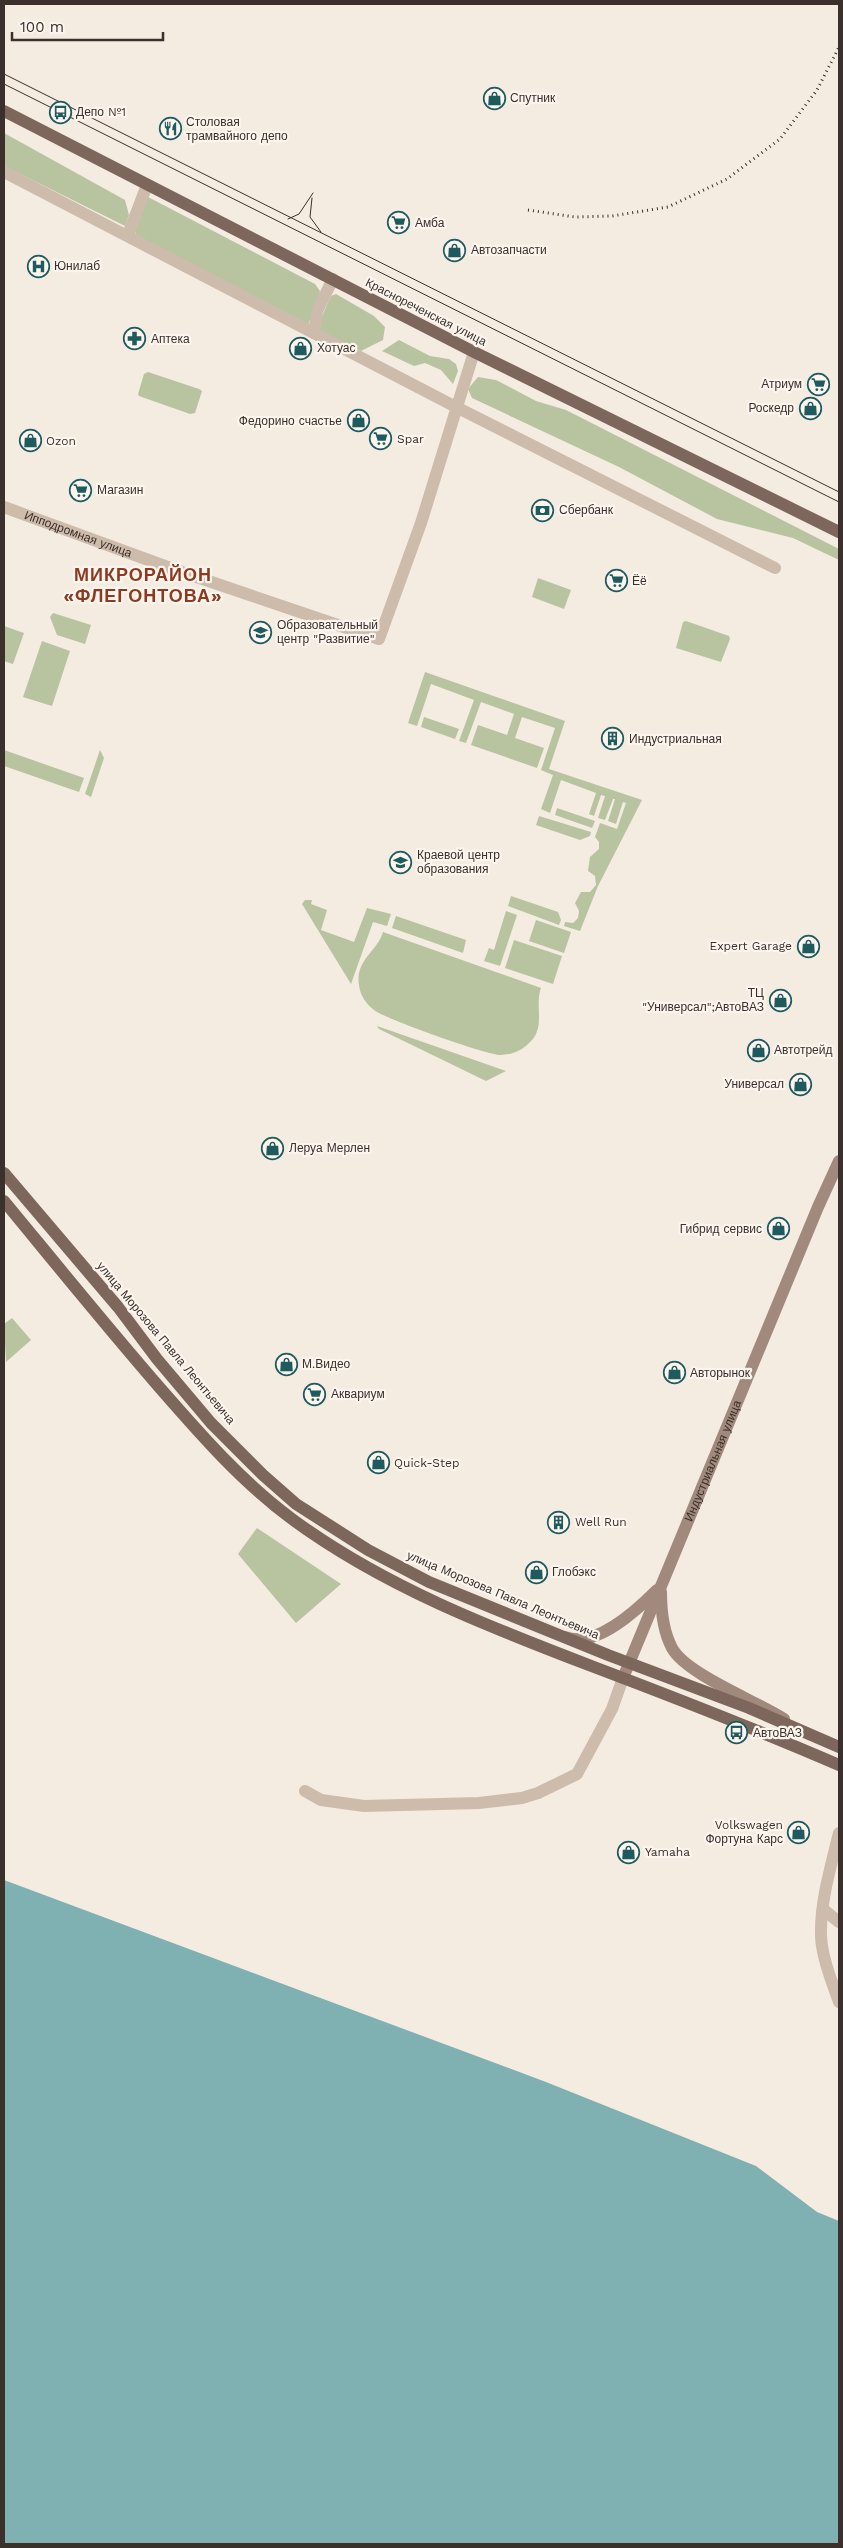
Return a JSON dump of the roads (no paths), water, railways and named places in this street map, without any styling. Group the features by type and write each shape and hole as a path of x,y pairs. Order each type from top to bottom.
{"main road":[{"name":"Краснореченская улица","path":"4,111 474,352 839,532"},
{"name":"Индустриальная улица","path":"623,1678 839,1161"},
{"name":"улица Морозова Павла Леонтьевича","path":"4,1173 118,1307 211,1423 296,1504 368,1550 429,1582 839,1747"},
{"path":"4,1201 209,1444 290,1517 354,1560 411,1591 520,1639 759,1730 839,1765"},
{"path":"534,1625 570,1639 594,1636 627,1618 660,1587"},
{"path":"660,1587 662,1616 666,1633 672,1648 681,1661 695,1672 767,1708 798,1729"}],"street":[{"path":"4,172 456,407 775,568"},
{"path":"128,235 147,185"},
{"path":"314,333 317,311 332,279"},
{"path":"456,407 474,352"},
{"name":"Ипподромная улица","path":"4,507 173,569 379,639 421,523 456,407"},
{"path":"305,1791 321,1800 364,1806 479,1803 522,1798 538,1793 577,1774 612,1709 623,1678"},
{"path":"839,1833 830,1871 821,1936 831,1979 839,2002"},
{"path":"824,1910 839,1922"}],"water":[{"path":"4,1880 546,2082 756,2166 817,2212 839,2221 839,2544 4,2544"}],"tram line":[{"path":"4,74 839,492"},
{"path":"4,84 839,502"},
{"path":"288,219 299,214 313,193"},
{"path":"312,198 310,217 321,232"}],"railway":[{"path":"528,210 575,217 612,216 668,207 727,179 780,139 817,90 839,47"}],"place":[{"name":"Спутник","path":"494,98"},
{"name":"Депо №1","path":"60,112"},
{"name":"Столовая трамвайного депо","path":"170,129"},
{"name":"Амба","path":"399,223"},
{"name":"Автозапчасти","path":"455,250"},
{"name":"Юнилаб","path":"38,266"},
{"name":"Аптека","path":"135,339"},
{"name":"Хотуас","path":"301,348"},
{"name":"Атриум","path":"818,384"},
{"name":"Роскедр","path":"810,408"},
{"name":"Федорино счастье","path":"358,421"},
{"name":"Spar","path":"381,439"},
{"name":"Ozon","path":"30,441"},
{"name":"Магазин","path":"81,490"},
{"name":"Сбербанк","path":"543,510"},
{"name":"Ёё","path":"616,581"},
{"name":"Образовательный центр \"Развитие\"","path":"261,632"},
{"name":"Индустриальная","path":"613,739"},
{"name":"Краевой центр образования","path":"401,862"},
{"name":"Expert Garage","path":"808,946"},
{"name":"ТЦ \"Универсал\";АвтоВАЗ","path":"780,1000"},
{"name":"Автотрейд","path":"758,1050"},
{"name":"Универсал","path":"800,1084"},
{"name":"Леруа Мерлен","path":"273,1148"},
{"name":"Гибрид сервис","path":"778,1229"},
{"name":"М.Видео","path":"286,1364"},
{"name":"Авторынок","path":"674,1373"},
{"name":"Аквариум","path":"315,1394"},
{"name":"Quick-Step","path":"378,1463"},
{"name":"Well Run","path":"559,1522"},
{"name":"Глобэкс","path":"536,1572"},
{"name":"АвтоВАЗ","path":"737,1733"},
{"name":"Volkswagen Фортуна Карс","path":"799,1832"},
{"name":"Yamaha","path":"629,1852"}],"district":[{"name":"МИКРОРАЙОН «ФЛЕГОНТОВА»","path":"143,585"}]}
